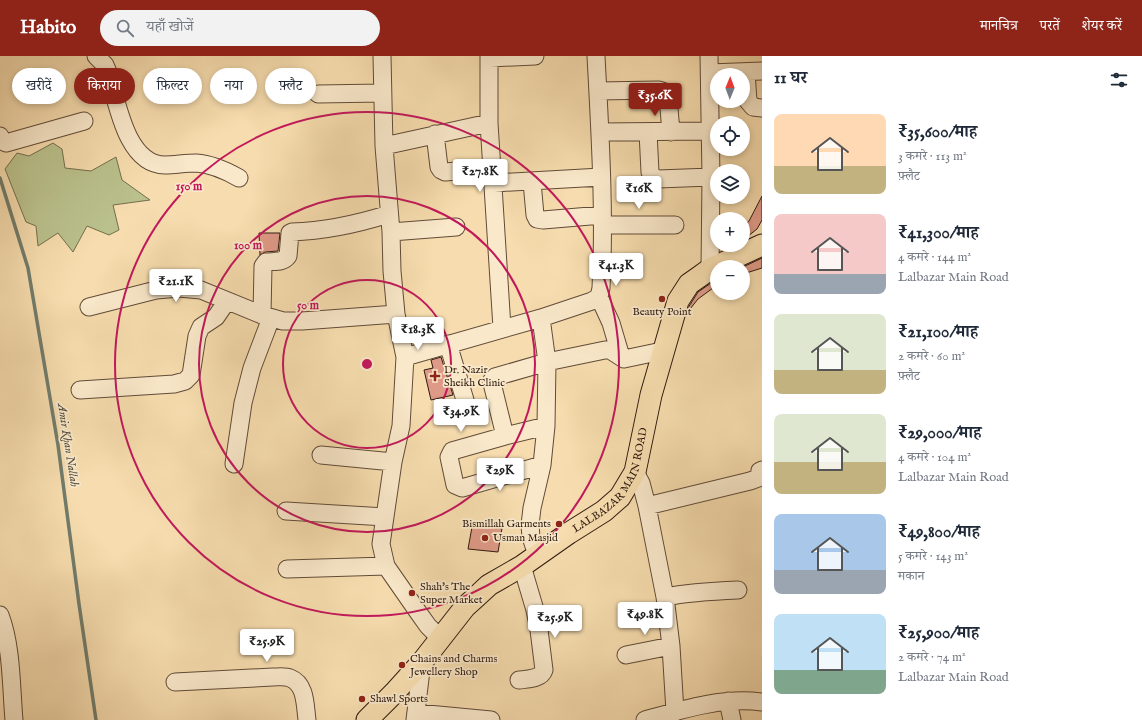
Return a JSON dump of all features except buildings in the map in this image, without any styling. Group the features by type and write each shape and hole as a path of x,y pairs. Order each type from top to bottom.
{"main road":[{"name":"LALBAZAR MAIN ROAD","path":"730,260 762,245"},
{"name":"LALBAZAR MAIN ROAD","path":"367,720 422,662 474,598 490,585 604,511 620,497 635,472 662,351 678,300 689,284 710,269"}],"street":[{"path":"96,56 105,65 126,134 138,153 148,161 156,164 164,165 195,163 207,165 223,169 239,178"},
{"path":"382,56 384,146 391,232 392,272 396,314 405,357 401,426 393,462 381,544 386,566 428,626 440,638"},
{"path":"502,328 489,123 489,57 535,56"},
{"path":"596,56 600,132 602,220 601,288 599,297 611,323 621,357"},
{"path":"709,56 710,73"},
{"path":"754,71 750,104 753,107 762,108"},
{"path":"598,91 659,90 665,92 668,97 671,132"},
{"path":"318,94 382,93"},
{"path":"0,136 2,142 6,143 84,121"},
{"path":"384,146 489,123"},
{"path":"600,132 710,131"},
{"path":"648,132 650,172 652,176 658,179 710,177"},
{"path":"435,134 439,167 445,172 493,175 532,182 601,178"},
{"path":"532,182 535,215 538,219 602,220 675,225"},
{"path":"710,260 711,204"},
{"path":"234,464 243,403 267,317 263,266 266,262 283,261 286,259 288,256 290,234 292,232 314,231 338,227 389,214"},
{"path":"391,232 456,227"},
{"path":"89,307 156,290 179,288 201,290 267,317 302,321 396,314"},
{"path":"405,357 502,328 542,318 599,297"},
{"path":"80,390 174,384 185,381 191,375 197,336 201,328 216,317 227,301"},
{"path":"519,680 539,676 544,670 540,630 535,610 529,560 532,508 542,465 546,426 547,362 542,318"},
{"path":"448,344 465,400"},
{"path":"505,436 492,383 492,380 495,377 547,362 605,350 610,350 624,359 662,351"},
{"path":"542,465 462,488 455,485 449,457 452,451 546,426"},
{"path":"321,455 393,462"},
{"path":"647,506 750,481 761,476 762,475 760,472 762,470"},
{"path":"635,472 641,483 647,506 666,597 675,712"},
{"path":"286,511 385,517"},
{"path":"286,569 386,566"},
{"path":"666,597 684,593 738,590"},
{"path":"0,615 5,632 4,660 14,720"},
{"path":"626,655 671,646"},
{"path":"422,662 416,716 491,720"},
{"path":"175,682 288,677 298,682 302,688 307,720"},
{"path":"728,701 732,720"},
{"path":"645,720 712,703 728,701 762,702"}],"green space":[{"path":"53,143 62,149 65,168 91,171 116,157 122,180 150,200 113,205 119,230 109,235 87,226 73,252 58,233 38,246 36,226 26,222 5,169 17,153 29,156"}],"waterway":[{"name":"Amir Khan Nallah","path":"0,178 28,268 58,445 96,720"}],"place":[{"name":"Beauty Point","path":"662,299"},
{"name":"Dr. Nazir Sheikh Clinic","path":"435,376"},
{"name":"Bismillah Garments","path":"559,524"},
{"name":"Usman Masjid","path":"485,538"},
{"name":"Shah's The Super Market","path":"412,593"},
{"name":"Chains and Charms Jewellery Shop","path":"402,665"},
{"name":"Shawl Sports","path":"362,699"}]}
